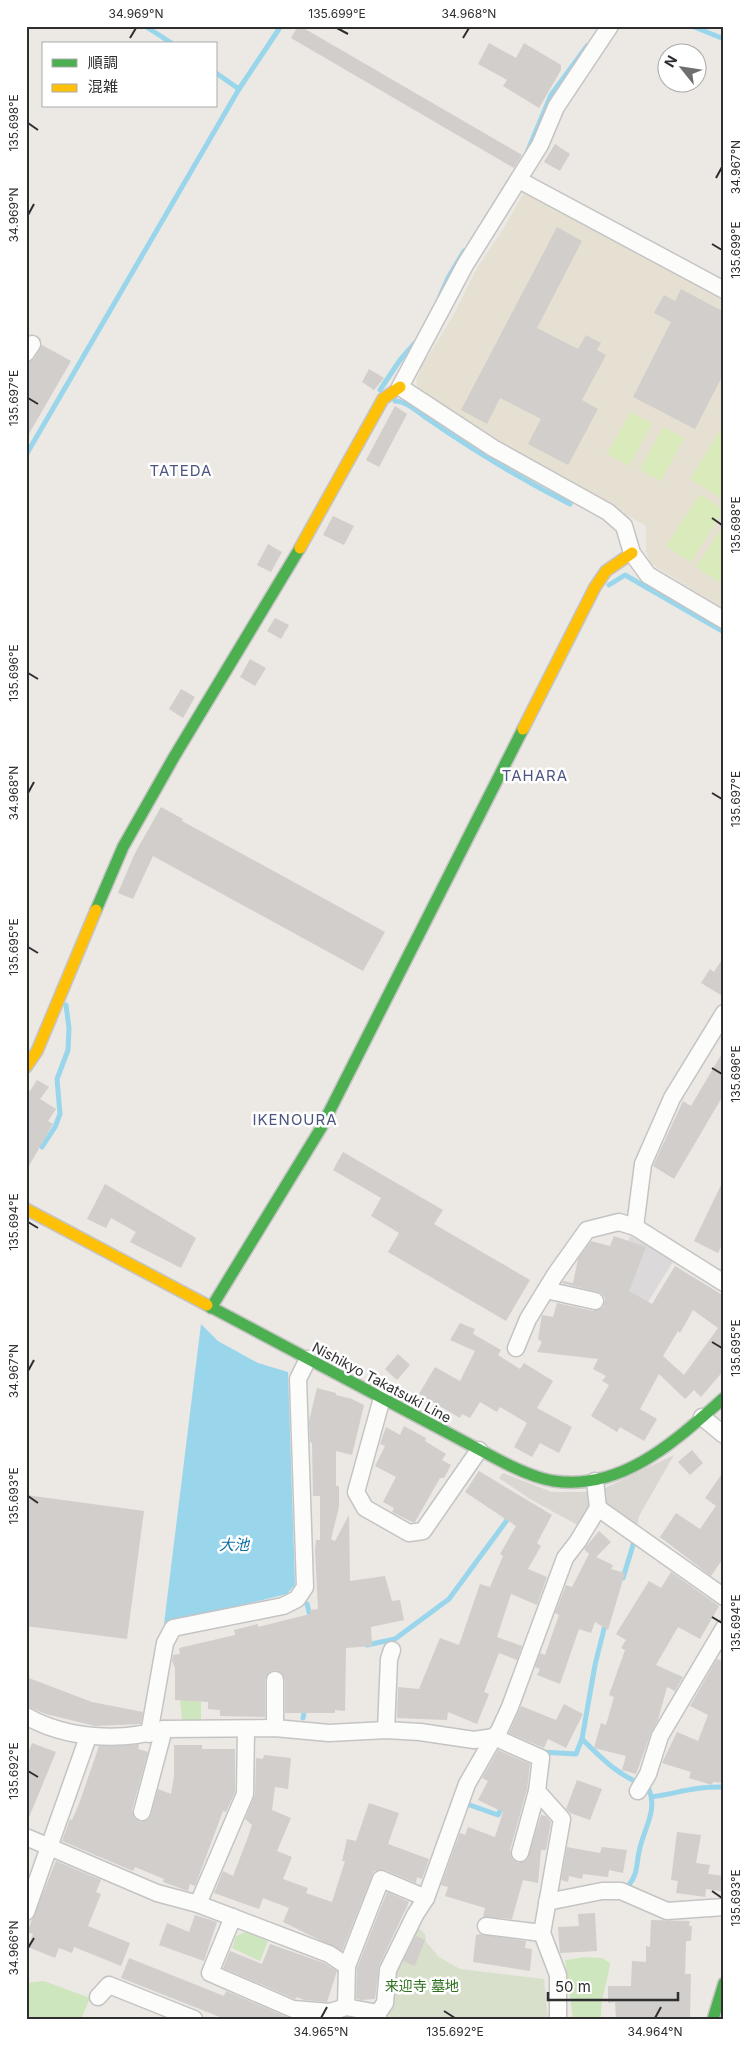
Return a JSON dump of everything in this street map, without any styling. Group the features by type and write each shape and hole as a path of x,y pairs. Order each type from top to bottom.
{"street":[{"path":"26,1067 38,1051 123,847 174,757 276,590 357,449 382,399 400,386 465,265 540,145 556,107 610,26"},
{"path":"519,180 724,290"},
{"path":"400,386 493,448 608,512 624,526 632,553 648,575 724,620"},
{"path":"212,1308 321,1128 595,587 606,571 632,553"},
{"path":"635,1227 642,1164 672,1098 721,1023"},
{"name":"Nishikyo Takatsuki Line","path":"26,1209 479,1450 520,1470 553,1481 595,1481 627,1472 665,1449 724,1398"},
{"path":"516,1348 528,1320 546,1290 588,1230 619,1222 635,1227 724,1283"},
{"path":"546,1290 595,1301"},
{"path":"142,1812 157,1731 165,1643 173,1628 283,1606 297,1599 305,1587 298,1379 308,1359"},
{"path":"382,1398 356,1492 365,1508 409,1532 423,1531 479,1450"},
{"path":"702,1417 724,1436"},
{"path":"233,1917 210,1972 294,2009 330,2012 346,2007 378,2016 386,2003 388,1970 415,1915 426,1898 467,1784 499,1731 510,1707 565,1558 598,1508 595,1481"},
{"path":"598,1508 724,1597"},
{"path":"638,1791 648,1774 660,1736 724,1628"},
{"path":"386,1730 389,1659 392,1650"},
{"path":"275,1680 275,1728"},
{"path":"26,1716 38,1723 88,1737 157,1731 275,1728 329,1733 386,1730 420,1732 474,1740 494,1737 541,1758 537,1790 520,1853"},
{"path":"198,1904 245,1794 246,1729"},
{"path":"26,1912 88,1737"},
{"path":"537,1790 562,1819 542,1934 558,1975 558,2019"},
{"path":"26,1837 158,1893 198,1904 307,1948 329,1954 347,1966"},
{"path":"346,2007 347,1966 381,1879 426,1898"},
{"path":"547,1902 602,1891 621,1891 667,1911 724,1907"},
{"path":"486,1926 542,1934"},
{"path":"713,2019 724,1983"},
{"path":"98,1997 109,1985 194,2019"}],"shaded area":[{"path":"527,187 724,294 724,610 650,563 646,550 646,526 538,466 419,391 416,381 422,366 453,316 477,268 504,228"},
{"path":"630,1236 674,1260 616,1354 606,1303"},
{"path":"674,1455 639,1516 637,1526 607,1506 603,1489"},
{"path":"503,1473 552,1492 586,1492 591,1494 595,1500 583,1528 530,1499 499,1478"}],"green space":[{"path":"631,412 652,424 629,466 607,454"},
{"path":"724,424 724,500 690,479"},
{"path":"663,427 684,438 661,481 640,470"},
{"path":"700,494 724,510 691,562 666,546"},
{"path":"724,524 724,577 720,583 696,567"},
{"path":"201,1679 201,1721 182,1720 180,1699"},
{"name":"来迎寺 墓地","path":"413,1923 425,1934 426,1942 439,1957 460,1969 544,1979 548,2019 389,2019 389,1982"},
{"path":"246,1932 268,1941 260,1961 232,1948 236,1936"},
{"path":"585,1957 602,1958 610,1963 601,2019 573,2019 565,1960"},
{"path":"44,1981 90,1998 81,2019 26,2019 26,1983"}],"water":[{"name":"大池","path":"201,1324 218,1341 258,1363 288,1372 295,1585 287,1594 164,1624"}],"building":[{"path":"298,26 522,155 514,168 291,38"},
{"path":"489,43 516,58 524,43 561,65 561,70 539,108 503,86 507,80 478,64"},
{"path":"555,144 570,154 560,171 544,162"},
{"path":"557,227 582,241 537,328 578,349 586,335 601,343 597,350 606,355 582,400 598,409 568,465 528,444 541,419 500,398 487,424 461,410"},
{"path":"681,289 724,312 724,373 695,429 633,397 671,322 654,313 664,295 675,301"},
{"path":"42,345 71,361 26,439 26,363 34,359"},
{"path":"369,369 384,378 374,390 362,382"},
{"path":"395,406 407,414 379,467 366,460"},
{"path":"333,516 354,526 344,545 323,535"},
{"path":"268,544 282,552 271,572 257,565"},
{"path":"275,618 289,625 281,639 267,631"},
{"path":"250,659 266,668 255,686 240,677"},
{"path":"181,689 195,697 183,718 169,709"},
{"path":"161,807 183,819 182,821 385,932 363,971 153,856 133,899 118,893 135,853"},
{"path":"724,956 724,997 701,983 710,969 714,972"},
{"path":"724,1050 724,1094 674,1179 653,1166 683,1101 691,1106"},
{"path":"37,1080 49,1087 40,1099 56,1109 48,1121 53,1124 26,1171 26,1089 30,1091"},
{"path":"343,1152 443,1210 434,1224 530,1280 506,1321 388,1252 399,1233 371,1216 381,1198 333,1170"},
{"path":"724,1179 724,1241 718,1253 694,1241"},
{"path":"105,1184 196,1238 181,1268 130,1242 136,1232 111,1218 106,1228 87,1219"},
{"path":"614,1236 646,1247 629,1291 652,1304 675,1266 724,1296 724,1370 701,1397 694,1390 685,1399 659,1374 640,1409 657,1419 644,1441 620,1427 617,1432 591,1416 609,1385 602,1381 606,1376 593,1369 598,1359 537,1352 542,1342 538,1339 542,1315 553,1317 557,1303 593,1311 603,1307 605,1298 601,1293 562,1283 563,1281 573,1283 578,1259 591,1241 610,1246","holes":["693,1310 718,1328 684,1375 663,1356 678,1331 680,1333"]},
{"path":"460,1323 475,1329 473,1333 475,1335 501,1350 498,1355 520,1369 524,1363 553,1381 537,1408 572,1427 559,1453 540,1443 532,1457 514,1447 527,1423 500,1407 497,1412 480,1402 470,1418 462,1414 460,1418 419,1394 435,1367 460,1381 475,1351 450,1340"},
{"path":"398,1354 410,1365 397,1380 385,1369"},
{"path":"317,1388 336,1393 336,1395 352,1399 364,1405 352,1455 336,1451 336,1486 339,1486 339,1507 331,1539 335,1541 349,1515 350,1581 385,1576 392,1601 400,1600 404,1620 371,1627 372,1646 346,1648 345,1711 335,1710 335,1713 285,1713 285,1680 280,1672 275,1670 270,1672 265,1680 265,1717 220,1716 220,1710 208,1709 208,1702 175,1700 175,1668 172,1661 173,1655 180,1654 179,1648 235,1635 234,1630 258,1624 258,1627 310,1614 310,1610 318,1609 315,1551 316,1540 320,1540 320,1496 313,1496 312,1443 310,1442 309,1421"},
{"path":"404,1426 426,1438 425,1441 446,1454 442,1460 451,1465 444,1478 440,1478 415,1522 392,1512 394,1508 383,1502 396,1477 375,1466 385,1446 380,1444 386,1427 400,1435"},
{"path":"692,1450 703,1463 690,1475 678,1462"},
{"path":"479,1471 552,1515 537,1543 541,1546 528,1569 547,1577 537,1605 511,1594 497,1637 522,1646 517,1660 499,1653 484,1692 489,1694 477,1724 448,1712 447,1720 397,1718 398,1687 419,1689 440,1638 459,1645 480,1584 490,1587 503,1556 500,1554 516,1526 465,1492"},
{"path":"724,1471 724,1557 711,1576 660,1537 676,1513 700,1529 716,1506 705,1498"},
{"path":"26,1495 144,1511 127,1639 26,1626"},
{"path":"599,1531 611,1542 596,1557 613,1565 611,1569 625,1573 608,1630 595,1622 591,1633 579,1629 560,1684 537,1675 540,1669 535,1667 540,1653 545,1655 559,1615 555,1613 566,1585 572,1587 589,1554 584,1549"},
{"path":"671,1572 719,1606 700,1639 678,1627 656,1665 683,1677 675,1691 667,1687 658,1720 651,1733 636,1774 622,1770 626,1756 594,1748 601,1723 606,1725 614,1697 609,1695 625,1650 621,1648 626,1640 616,1634 649,1581 661,1588"},
{"path":"717,1659 724,1662 724,1783 713,1782 712,1785 689,1778 691,1772 662,1763 677,1732 698,1741 708,1715 690,1706"},
{"path":"26,1677 92,1702 143,1712 141,1724 95,1726 46,1714 26,1706"},
{"path":"564,1704 583,1714 566,1748 548,1739 544,1748 509,1733 521,1706 556,1720"},
{"path":"32,1743 56,1752 27,1822 26,1758"},
{"path":"139,1744 138,1749 148,1752 132,1810 135,1819 140,1822 149,1819 158,1789 171,1794 174,1776 174,1745 202,1745 202,1749 235,1749 235,1792 226,1812 223,1811 195,1886 190,1884 188,1891 163,1882 164,1879 135,1867 133,1871 62,1841 70,1819 72,1820 79,1804 99,1746"},
{"path":"498,1750 530,1764 527,1789 510,1850 513,1860 518,1863 527,1860 541,1815 546,1816 551,1822 546,1850 541,1850 538,1883 523,1880 512,1919 483,1917 485,1908 445,1896 448,1887 441,1885 460,1833 465,1835 468,1827 495,1837 503,1812 478,1800 488,1781 482,1778"},
{"path":"264,1755 291,1758 288,1789 275,1787 272,1810 291,1818 277,1851 292,1857 283,1879 308,1888 306,1893 332,1902 345,1861 342,1861 347,1839 356,1841 369,1803 399,1813 388,1844 429,1859 422,1879 417,1877 416,1883 385,1870 374,1871 342,1951 283,1922 289,1908 263,1898 259,1909 214,1893 223,1871 233,1876 248,1837 252,1825 245,1819 255,1795 256,1758 263,1759"},
{"path":"577,1780 602,1789 590,1820 570,1813 566,1809"},
{"path":"677,1832 701,1835 696,1863 710,1865 708,1874 724,1876 724,1892 706,1889 705,1897 676,1893 678,1881 671,1880"},
{"path":"567,1847 600,1853 602,1847 627,1850 623,1873 609,1870 608,1877 583,1874 582,1879 569,1876 568,1882 561,1880"},
{"path":"56,1861 101,1880 96,1892 101,1894 88,1926 130,1943 121,1966 74,1947 72,1953 59,1948 55,1958 28,1947 33,1934 27,1932"},
{"path":"387,1892 409,1902 379,1966 375,1999 361,2000 356,1998 357,1968"},
{"path":"595,1913 597,1951 560,1953 558,1927 579,1926 578,1914"},
{"path":"195,1915 217,1922 204,1961 159,1945 167,1923 189,1932"},
{"path":"651,1920 690,1921 689,1926 692,1926 691,1941 686,1941 685,1974 691,1974 690,2019 616,2019 615,2002 608,2003 608,1986 631,1986 632,1961 646,1962 646,1946 650,1947"},
{"path":"476,1935 526,1941 525,1948 532,1949 530,1971 473,1962"},
{"path":"416,1936 425,1940 415,1966 403,1961"},
{"path":"270,1944 324,1963 337,1971 327,2002 304,2000 297,1997 295,1999 223,1968 230,1951 262,1964"},
{"path":"129,1958 224,1996 226,1991 289,2018 225,2019 121,1978"}],"waterway":[{"path":"145,26 170,42"},
{"path":"26,455 239,89 281,26"},
{"path":"692,26 724,39"},
{"path":"528,150 551,95 587,46"},
{"path":"218,74 239,89"},
{"path":"440,296 464,251"},
{"path":"380,390 400,360 415,343"},
{"path":"395,401 408,405 480,453 570,504"},
{"path":"609,585 625,575 724,632"},
{"path":"42,1147 55,1127 60,1114 57,1079 68,1050 69,1028 66,1005"},
{"path":"367,1645 395,1639 449,1599 510,1516"},
{"path":"623,1578 634,1542"},
{"path":"307,1604 311,1620"},
{"path":"606,1621 595,1665 582,1739 620,1773 648,1787 651,1796 651,1812 641,1844 635,1873 629,1885"},
{"path":"303,1718 305,1707"},
{"path":"541,1752 576,1754 582,1739"},
{"path":"652,1797 696,1789 724,1787"},
{"path":"467,1804 498,1815 503,1805"}],"traffic: fast":[{"path":"96,910 123,847 174,757 300,548"},
{"path":"211,1308 321,1128 523,729"},
{"path":"207,1305 517,1469 547,1480 579,1482 603,1478 625,1470 647,1459 667,1445 724,1398"},
{"path":"713,2019 724,1983"}],"traffic: slow":[{"path":"300,548 383,399 400,387"},
{"path":"523,729 595,587 606,571 632,553"},
{"path":"26,1067 37,1051 96,910"},
{"path":"26,1209 207,1305"}],"district":[{"name":"TATEDA","path":"181,470"},
{"name":"TAHARA","path":"535,775"},
{"name":"IKENOURA","path":"295,1119"}]}
